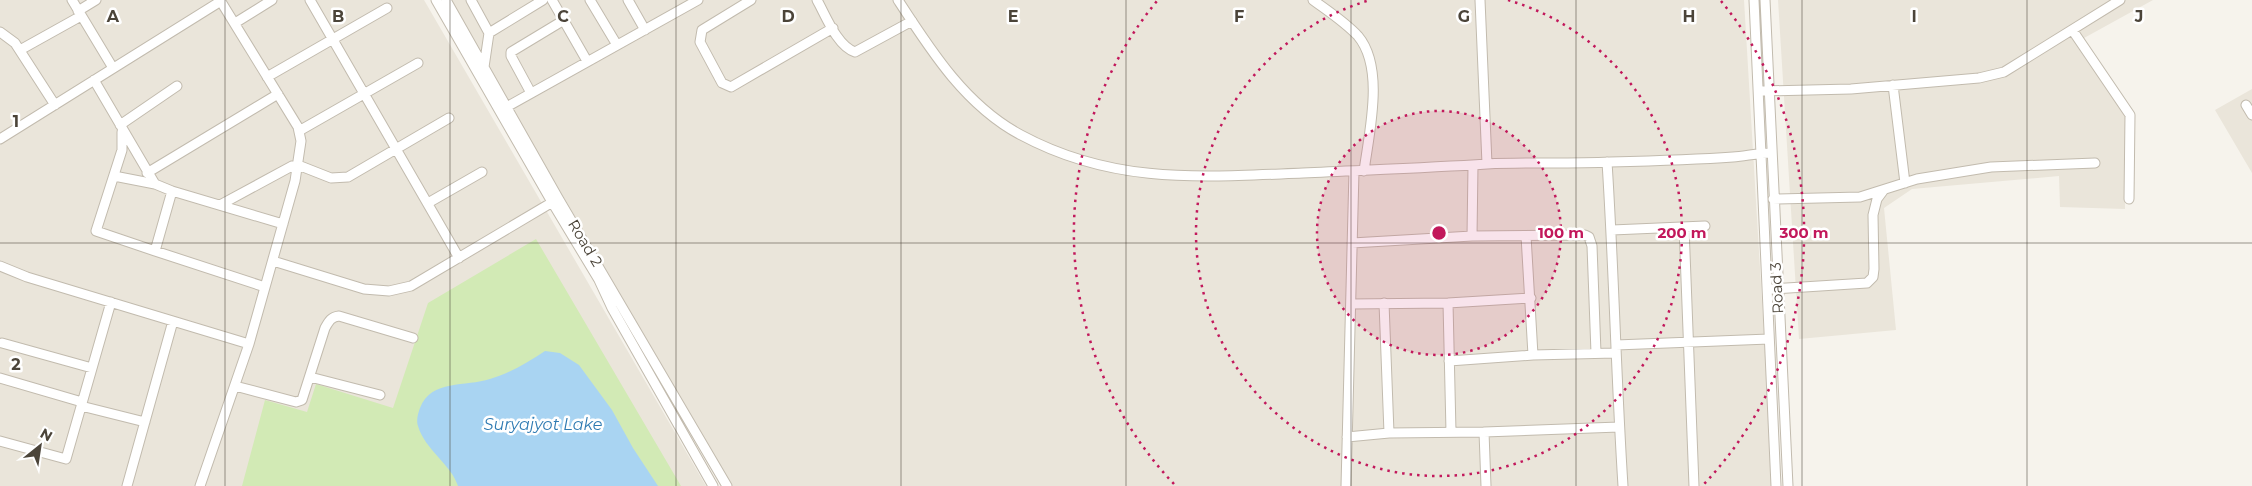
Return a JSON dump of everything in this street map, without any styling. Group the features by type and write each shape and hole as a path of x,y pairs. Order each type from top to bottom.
{"street":[{"path":"72,0 113,68"},
{"path":"20,50 80,13 96,0"},
{"path":"235,23 272,0"},
{"path":"310,0 459,258"},
{"name":"Road 2","path":"436,0 504,108"},
{"name":"Road 2","path":"446,0 599,280 612,308 713,486"},
{"path":"488,33 543,0"},
{"path":"552,0 588,61"},
{"path":"590,0 617,45"},
{"path":"628,0 645,30"},
{"path":"504,108 698,0"},
{"path":"751,0 702,30 700,35 700,42 722,83 731,87 833,28"},
{"path":"817,0 848,50 855,52 912,21"},
{"path":"898,0 951,75 973,99 997,120 1018,134 1044,147 1081,160 1131,172 1193,177 1364,171 1487,164 1734,157 1771,153"},
{"path":"1313,0 1358,36 1368,51 1373,75 1371,118 1364,171"},
{"path":"1480,0 1487,164"},
{"name":"Road 3","path":"1754,0 1776,486"},
{"name":"Road 3","path":"1765,0 1777,288 1788,486"},
{"path":"1758,91 1893,85 1979,78 2004,72 2120,0"},
{"path":"0,139 221,1 278,94 299,131 301,141 298,165 250,344 200,486"},
{"path":"473,1 488,33 484,67"},
{"path":"267,77 387,8"},
{"path":"531,93 511,56 511,52 564,20"},
{"path":"2072,31 2130,115 2130,199"},
{"path":"0,32 15,43 55,105"},
{"path":"299,131 418,63"},
{"path":"94,80 155,184"},
{"path":"1893,85 1905,183"},
{"path":"120,126 177,86"},
{"path":"148,173 278,94"},
{"path":"2246,105 2252,115"},
{"path":"220,205 292,166 298,165 331,178 340,179 348,177 449,118"},
{"path":"120,126 122,150 96,231 264,287"},
{"path":"1607,162 1612,230 1623,486"},
{"path":"1773,199 1860,197 1926,177 1991,167 2095,162"},
{"path":"1472,236 1473,166"},
{"path":"1346,486 1354,170"},
{"path":"428,203 482,172"},
{"path":"114,176 155,184 172,191 283,224"},
{"path":"1766,290 1867,283 1873,277 1874,269 1874,206 1883,190"},
{"path":"155,252 172,191"},
{"path":"272,261 364,289 389,291 411,286 555,200"},
{"name":"Road 2","path":"555,200 727,486"},
{"path":"1684,226 1694,486"},
{"path":"1612,230 1705,226"},
{"path":"1352,243 1472,236 1580,235 1589,237 1592,246 1596,353"},
{"path":"1526,236 1534,355"},
{"path":"0,266 27,277 250,344"},
{"path":"1351,304 1448,303 1531,298"},
{"path":"0,441 66,459 111,302"},
{"path":"1384,303 1389,433"},
{"path":"1448,303 1451,432"},
{"path":"235,386 296,402 302,400 325,328 329,320 334,316 414,338"},
{"path":"127,486 173,320"},
{"path":"1449,361 1596,353 1616,349 1689,342 1769,339"},
{"path":"2,343 92,368"},
{"path":"310,377 380,395"},
{"path":"0,378 145,422"},
{"path":"1347,437 1389,433 1619,427"},
{"path":"1484,432 1486,486"}],"shaded area":[{"path":"0,0 424,0 706,486 0,486"},
{"path":"449,0 1744,0 1773,486 732,486"},
{"path":"1778,0 2153,0 2075,43 2125,115 2125,209 2060,207 2059,176 1912,189 1884,208 1896,330 1799,339"},
{"path":"2252,89 2252,173 2215,110"}],"green space":[{"path":"536,239 681,486 242,486 265,400 307,412 316,384 393,408 428,303"}],"water":[{"name":"Suryajyot Lake","path":"545,351 560,353 579,365 612,410 633,448 658,486 458,486 450,471 421,435 417,419 425,399 432,392 441,388 490,379 504,374 525,364"}]}
